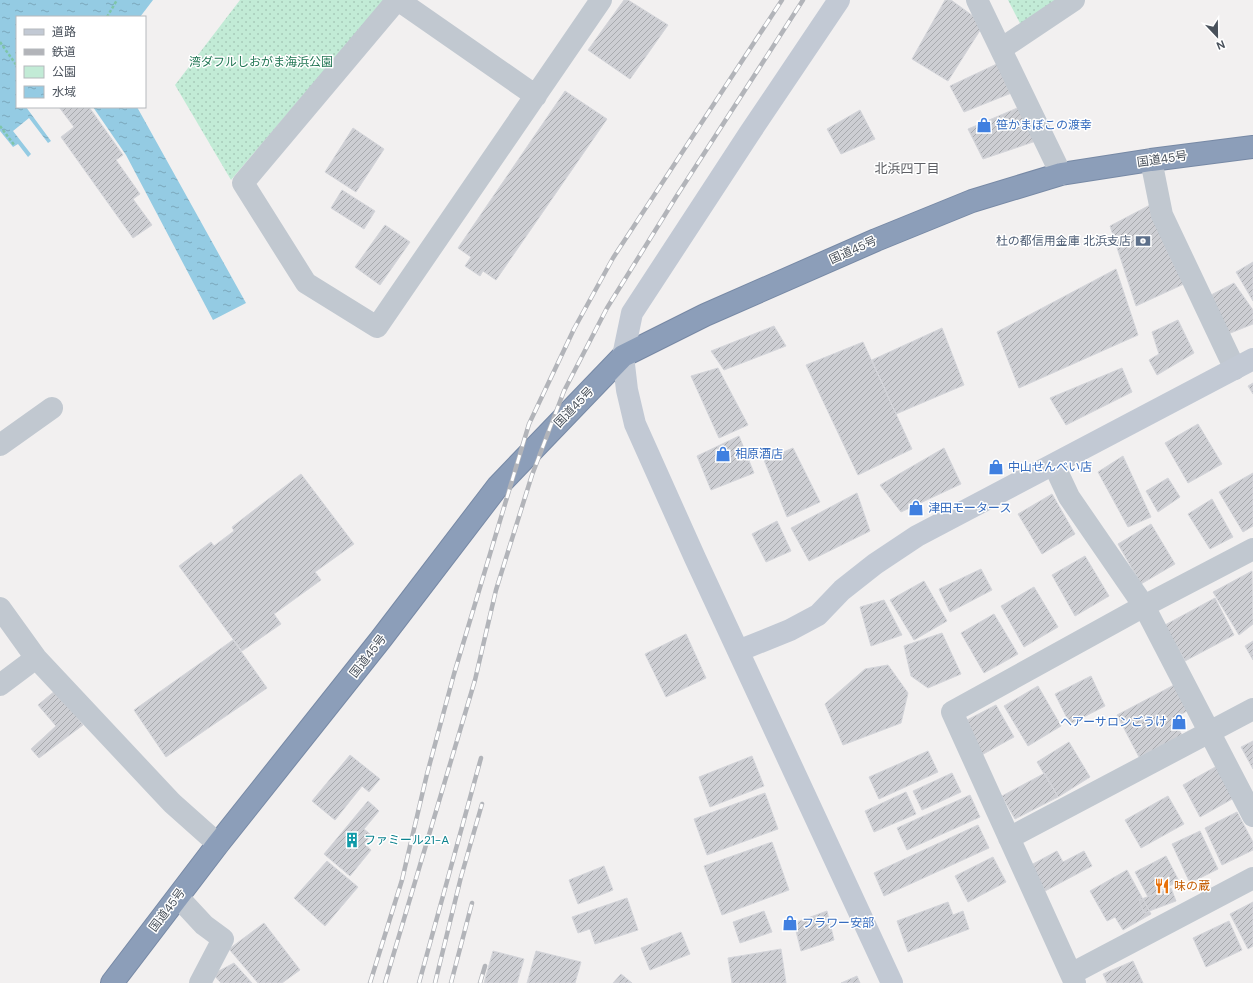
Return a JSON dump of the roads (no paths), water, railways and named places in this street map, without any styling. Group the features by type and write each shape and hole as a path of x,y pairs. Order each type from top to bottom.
{"highway":[{"name":"国道45号","path":"112,983 218,844 381,639 498,486 623,356 705,315 876,240 972,201 1061,174 1151,160 1253,147"}],"street":[{"path":"536,96 398,0 242,182 306,283 377,327 536,96 601,0"},
{"path":"839,0 744,140 632,313 623,356 627,390 635,424 738,651 892,983"},
{"path":"977,0 1061,174"},
{"path":"1001,49 1074,0"},
{"path":"738,651 790,630 818,615 842,590 875,564 917,536 1244,364 1162,215 1151,160"},
{"path":"0,445 52,408"},
{"path":"1054,465 1069,498 1144,606 1253,816"},
{"path":"1253,549 1144,606 952,712 1073,978 1253,878"},
{"path":"0,608 36,658 172,803 218,844"},
{"path":"0,685 36,658"},
{"path":"1009,838 1253,709"},
{"path":"178,897 204,925 223,939 200,983"}],"water":[{"path":"0,0 153,0 141,16 16,16 16,108 27,108 51,141 48,143 29,118 13,131 31,154 28,157 18,144 13,147 0,131"},
{"path":"94,108 138,108 246,303 213,320 126,155"}],"railway":[{"path":"370,983 402,880 427,774 454,674 529,424 574,329 613,258 782,0"},
{"path":"385,983 475,680 496,590 532,475 564,391 607,308 676,197 803,0"},
{"path":"419,983 481,758"},
{"path":"435,983 461,877 482,804"},
{"path":"451,983 472,903"},
{"path":"480,983 485,966"}],"place":[{"name":"笹かまぼこの渡幸","path":"984,125"},
{"name":"杜の都信用金庫 北浜支店","path":"1143,241"},
{"name":"相原酒店","path":"723,454"},
{"name":"中山せんべい店","path":"996,467"},
{"name":"津田モータース","path":"916,508"},
{"name":"ヘアーサロンごうけ","path":"1179,722"},
{"name":"ファミール21-A","path":"352,840"},
{"name":"味の蔵","path":"1162,886"},
{"name":"フラワー安部","path":"790,923"}],"district":[{"name":"北浜四丁目","path":"907,168"}],"park label":[{"name":"湾ダフルしおがま海浜公園","path":"261,62"}]}
